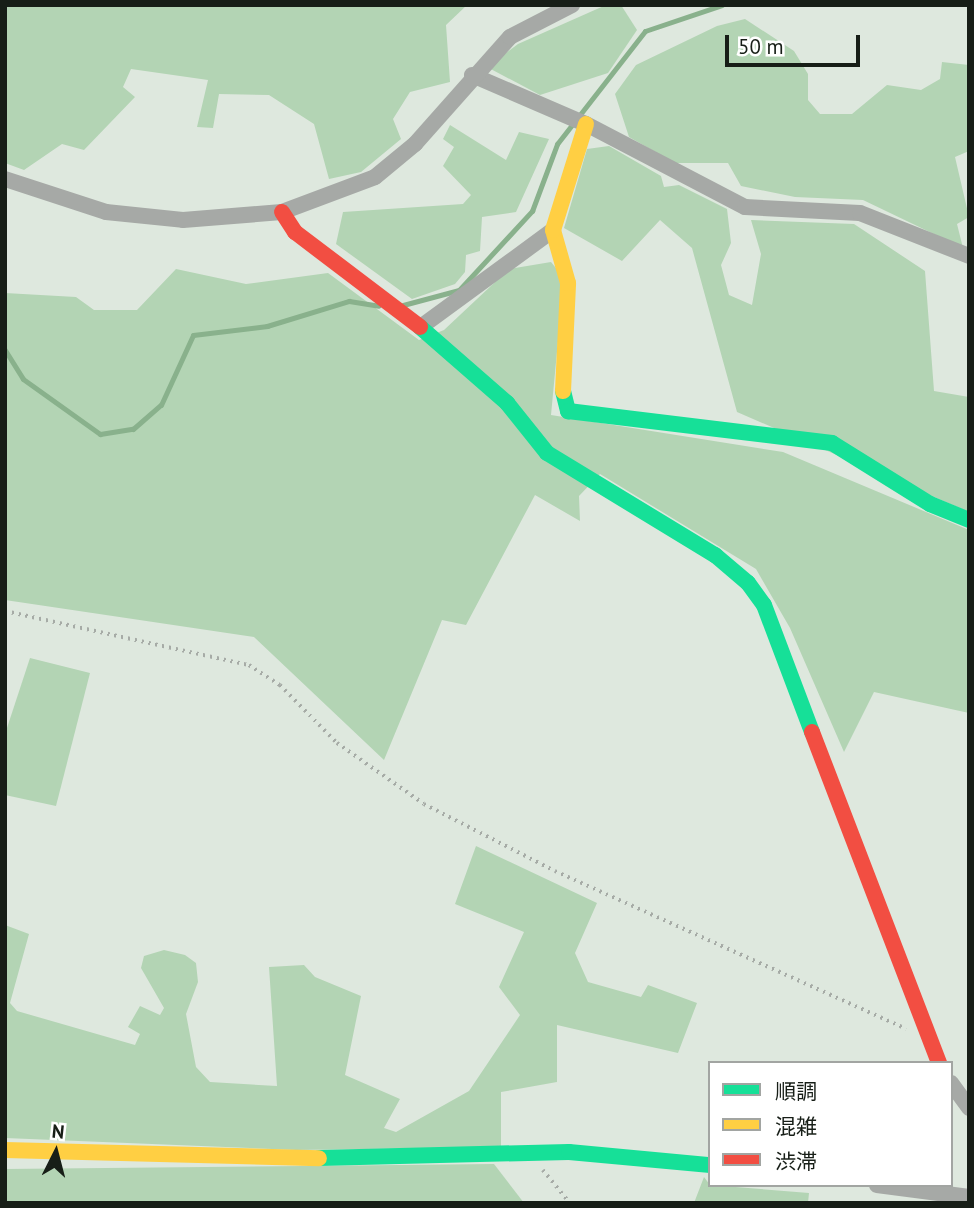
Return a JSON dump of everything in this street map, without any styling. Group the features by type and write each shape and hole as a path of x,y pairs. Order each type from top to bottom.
{"street":[{"path":"5,179 106,212 183,220 282,212 374,177 415,144 472,75 510,37 546,11 572,5"},
{"path":"472,75 578,121 745,207 860,213 969,256"},
{"path":"578,121 553,230 568,283 561,385 568,411 806,435 832,443 930,504 969,520"},
{"path":"282,212 295,232 422,326 507,403 547,453 715,555 748,583 764,606 924,1037 938,1061"},
{"path":"422,326 553,230"},
{"path":"953,1086 969,1108"},
{"path":"5,1150 263,1159 530,1152 708,1165"},
{"path":"892,1187 969,1197"}],"path":[{"path":"5,611 249,665 280,685 337,743 424,804 555,871 924,1037"},
{"path":"530,1152 570,1203"}],"green space":[{"path":"5,5 467,5 446,25 450,82 410,92 393,119 401,139 361,172 329,179 314,124 269,95 219,94 213,128 197,127 208,80 131,69 123,87 135,97 84,150 62,144 24,170 5,163"},
{"path":"606,5 621,5 637,30 608,73 540,95 487,67 518,44"},
{"path":"745,19 794,51 808,74 808,100 820,114 852,114 887,85 921,90 940,79 942,62 969,65 969,151 955,157 969,217 957,224 963,248 863,200 795,197 741,186 728,163 675,163 629,137 615,94 636,65 717,26"},
{"path":"450,125 506,160 519,132 549,139 516,212 482,217 480,251 466,255 465,272 455,284 412,299 336,244 343,212 463,204 471,195 443,166 454,147 443,139"},
{"path":"609,146 661,176 664,187 679,185 727,209 731,243 721,265 729,295 752,305 761,254 751,220 854,224 925,271 934,391 969,397 969,512 737,412 692,248 660,220 622,261 564,228 587,149"},
{"path":"551,262 564,278 551,415 783,452 969,530 969,713 874,692 844,752 790,628 756,569 600,474 579,496 580,521 535,495 466,625 442,620 384,760 254,637 5,600 5,293 76,297 94,310 137,310 176,269 246,284 328,273 419,340 444,330 509,269"},
{"path":"30,658 90,673 56,806 5,795 5,734"},
{"path":"476,846 597,903 575,953 588,982 641,997 648,985 697,1003 678,1053 557,1025 557,1082 501,1092 501,1147 296,1150 5,1138 5,925 29,934 10,1003 17,1011 135,1045 140,1034 128,1027 140,1006 160,1015 164,1008 141,968 144,956 164,950 185,955 196,963 198,982 186,1014 196,1067 210,1082 277,1086 269,967 304,965 315,977 361,996 345,1075 400,1099 384,1128 396,1132 469,1091 520,1015 499,987 524,932 455,904"},
{"path":"494,1164 524,1203 5,1203 5,1169"},
{"path":"704,1177 708,1187 809,1193 808,1203 694,1203"}],"waterway":[{"path":"403,305 459,290 532,211 557,144 645,31 722,5"},
{"path":"5,350 23,379 100,434 133,429 161,405 193,335 267,326 349,301 379,306"}],"traffic: fast":[{"path":"420,327 507,403 547,453 715,555 748,583 764,605 812,732"},
{"path":"563,391 568,411 832,443 930,504 969,520"},
{"path":"319,1158 569,1152 708,1165"}],"traffic: slow":[{"path":"563,391 568,283 553,230 586,124"},
{"path":"5,1150 319,1158"}],"traffic: jam":[{"path":"282,212 295,232 420,327"},
{"path":"812,732 938,1061"}]}
